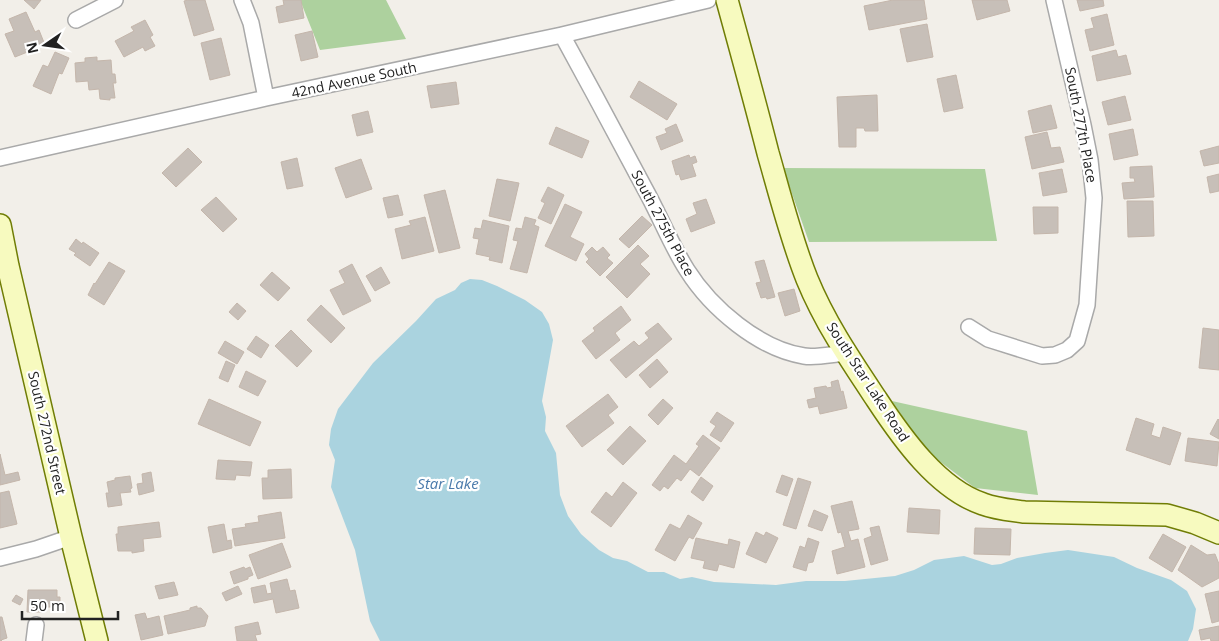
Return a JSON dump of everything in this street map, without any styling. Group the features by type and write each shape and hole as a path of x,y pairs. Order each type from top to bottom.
{"street":[{"path":"76,20 115,0"},
{"path":"242,0 251,23 266,98"},
{"name":"42nd Avenue South","path":"0,158 266,98 562,35 708,0"},
{"name":"South Star Lake Road","path":"728,0 782,204 807,279 846,353 913,450 930,469 971,500 1002,509 1024,512 1167,515 1195,523 1219,533"},
{"name":"South 277th Place","path":"969,327 988,339 1042,356 1055,356 1067,350 1077,341 1087,305 1094,198 1090,160 1054,0"},
{"name":"South 275th Place","path":"562,35 687,270 706,295 731,319 761,340 782,350 805,356 846,353"},
{"name":"South 272nd Street","path":"0,225 4,267 97,641"},
{"path":"0,558 71,537"},
{"path":"34,641 36,625"}],"green space":[{"path":"300,0 386,0 406,39 320,50"},
{"path":"783,168 985,169 997,241 809,242"},
{"path":"892,401 1027,431 1038,495 975,488 926,451"}],"water":[{"name":"Star Lake","path":"470,279 482,280 525,300 542,312 549,324 553,340 542,401 546,417 545,431 556,453 560,495 568,516 581,534 599,550 613,558 627,561 648,572 664,572 680,579 692,577 714,582 776,585 806,581 845,581 895,576 914,570 934,560 964,556 992,565 1017,558 1068,550 1114,557 1137,568 1171,580 1187,591 1196,609 1193,629 1188,641 380,641 370,621 355,550 331,487 335,460 329,445 331,429 338,409 373,363 436,299 455,290 461,283"}],"building":[{"path":"24,0 41,0 34,9"},
{"path":"205,0 214,30 194,36 184,1"},
{"path":"283,0 301,0 304,18 279,23 276,7 284,5"},
{"path":"893,0 924,0 927,19 869,30 864,6"},
{"path":"972,0 1007,0 1010,11 977,20"},
{"path":"1077,0 1103,0 1104,6 1080,11"},
{"path":"26,12 35,32 39,30 45,45 15,57 5,34 14,31 9,19"},
{"path":"1107,14 1114,45 1090,51 1085,30 1094,28 1091,18"},
{"path":"145,20 153,35 150,37 155,46 145,51 143,47 124,57 115,41 134,31 131,27"},
{"path":"927,24 933,57 907,62 900,29"},
{"path":"312,31 318,57 301,61 295,35"},
{"path":"221,38 230,75 210,80 201,43"},
{"path":"1116,50 1118,57 1126,55 1131,74 1097,81 1092,56"},
{"path":"55,52 69,58 62,74 59,73 51,94 33,86 43,65 48,67"},
{"path":"97,57 97,61 111,60 112,74 115,74 116,83 113,83 115,98 110,98 110,100 100,99 99,89 89,90 88,81 76,82 75,63 85,62 85,58"},
{"path":"956,75 963,108 944,112 937,79"},
{"path":"639,81 677,104 667,120 630,97"},
{"path":"456,82 459,104 431,108 427,86"},
{"path":"877,95 878,131 865,131 864,128 856,128 856,147 839,147 837,97"},
{"path":"1125,96 1131,120 1108,125 1102,102"},
{"path":"1051,105 1057,128 1033,133 1028,111"},
{"path":"368,111 373,132 357,136 352,115"},
{"path":"676,124 683,141 661,150 656,137 667,133 665,129"},
{"path":"556,127 589,141 582,158 549,144"},
{"path":"1133,129 1138,155 1114,160 1109,134"},
{"path":"1047,132 1051,148 1060,147 1064,162 1032,169 1025,137"},
{"path":"1219,146 1219,163 1204,166 1200,151"},
{"path":"188,148 202,162 176,187 162,173"},
{"path":"689,155 690,158 695,156 697,162 692,164 696,176 681,180 679,174 676,175 672,161"},
{"path":"297,158 303,186 287,189 281,162"},
{"path":"361,159 372,189 346,198 335,168"},
{"path":"1152,166 1154,197 1124,199 1122,183 1135,182 1134,178 1130,178 1130,167"},
{"path":"1062,169 1067,192 1043,196 1039,173"},
{"path":"1219,174 1219,191 1210,193 1207,177"},
{"path":"497,179 519,183 510,221 489,216"},
{"path":"548,187 564,195 551,224 538,218 545,203 541,201"},
{"path":"445,190 460,248 439,253 424,195"},
{"path":"398,195 403,215 388,218 383,198"},
{"path":"216,197 237,219 223,232 201,210"},
{"path":"706,199 715,223 691,232 686,219 697,214 693,203"},
{"path":"1127,201 1153,201 1154,236 1128,237"},
{"path":"565,204 582,212 570,237 584,244 576,261 545,246"},
{"path":"1033,207 1058,207 1058,233 1034,234"},
{"path":"642,216 652,225 629,248 619,239"},
{"path":"425,217 434,251 402,259 395,229 411,225 409,221"},
{"path":"525,217 536,220 534,225 539,227 527,273 510,269 518,241 513,240 516,228 522,229"},
{"path":"483,220 509,226 502,263 489,260 490,257 476,254 479,239 473,238 475,228 481,229"},
{"path":"76,239 99,253 90,266 74,255 76,253 69,249"},
{"path":"638,245 649,256 640,264 650,274 627,298 606,277"},
{"path":"592,247 597,252 603,247 610,255 607,258 613,263 600,276 586,262 589,259 585,254"},
{"path":"764,260 775,297 767,299 766,297 761,298 756,283 761,282 755,262"},
{"path":"109,262 125,271 104,305 88,295"},
{"path":"352,264 371,301 343,315 330,290 345,283 339,271"},
{"path":"381,267 390,283 375,291 366,276"},
{"path":"272,272 290,288 278,301 260,285"},
{"path":"794,289 800,311 785,316 778,293"},
{"path":"237,303 246,311 238,320 229,312"},
{"path":"321,305 345,328 331,343 307,320"},
{"path":"621,306 631,320 615,333 620,340 596,359 582,341 595,331 593,328"},
{"path":"658,323 672,339 626,378 610,360 634,341 639,346 649,338 645,333"},
{"path":"1203,328 1219,330 1219,370 1199,368"},
{"path":"291,330 312,351 297,367 275,346"},
{"path":"256,336 269,345 261,358 247,349"},
{"path":"225,341 244,352 237,364 218,353"},
{"path":"657,359 668,372 650,388 639,375"},
{"path":"226,361 235,365 228,382 219,378"},
{"path":"246,371 266,381 258,396 239,387"},
{"path":"838,380 847,408 820,414 818,406 809,408 807,400 816,398 814,388 832,387 831,382"},
{"path":"608,394 618,407 608,415 614,423 582,447 566,426"},
{"path":"209,399 261,422 250,446 198,424"},
{"path":"663,399 673,408 658,425 648,415"},
{"path":"717,412 734,423 721,442 710,435 716,426 710,422"},
{"path":"1136,418 1154,424 1151,435 1160,438 1163,427 1181,433 1170,465 1126,450"},
{"path":"1219,420 1219,439 1210,434"},
{"path":"630,426 646,441 623,465 607,450"},
{"path":"703,435 720,448 699,476 690,469 681,481 677,478 668,489 664,486 660,491 652,485 674,455 686,464 699,446 696,444"},
{"path":"1188,438 1219,442 1217,466 1185,461"},
{"path":"0,454 5,475 18,472 20,480 0,485"},
{"path":"218,460 252,462 250,476 236,475 235,480 216,479"},
{"path":"291,469 292,498 263,499 262,478 268,478 268,470"},
{"path":"151,472 154,491 139,495 137,484 143,483 142,474"},
{"path":"782,475 793,479 787,496 776,492"},
{"path":"130,476 131,492 120,493 122,505 108,507 106,493 109,493 107,482 115,480 115,478"},
{"path":"701,477 713,486 703,501 691,492"},
{"path":"798,478 811,482 796,529 783,525"},
{"path":"623,482 637,493 611,527 591,512 606,492 612,497"},
{"path":"9,491 17,524 0,528 0,493"},
{"path":"852,501 859,529 848,531 851,541 858,539 865,567 837,574 832,551 845,547 841,532 838,533 831,506"},
{"path":"909,508 940,510 939,534 907,532"},
{"path":"814,510 828,516 822,531 808,526"},
{"path":"281,512 285,538 235,546 232,529 246,527 245,524 259,522 258,516"},
{"path":"688,515 702,523 693,539 689,537 675,561 655,550 670,524 680,529"},
{"path":"159,522 161,537 143,539 144,551 132,553 132,551 118,551 116,534 118,534 118,527"},
{"path":"224,524 227,541 231,540 232,548 213,553 208,527"},
{"path":"879,526 888,560 871,565 864,539 872,536 870,528"},
{"path":"975,528 1011,529 1010,555 974,554"},
{"path":"756,532 764,536 766,532 778,538 766,563 746,554"},
{"path":"1163,534 1186,547 1172,572 1149,558"},
{"path":"696,538 728,545 729,539 740,542 734,568 719,564 717,571 703,568 705,561 691,558"},
{"path":"808,538 819,542 813,562 808,563 806,571 793,567 800,546 805,548"},
{"path":"282,543 291,567 258,579 249,555"},
{"path":"1191,545 1207,555 1215,554 1219,564 1219,578 1202,587 1178,570"},
{"path":"244,567 245,569 250,567 253,575 234,584 230,572"},
{"path":"287,579 290,591 295,590 299,608 276,613 273,599 254,603 251,588 265,585 267,594 272,593 270,583"},
{"path":"174,582 178,595 159,599 155,586"},
{"path":"238,586 242,594 226,601 222,593"},
{"path":"28,590 57,590 57,597 60,597 60,607 47,607 47,609 42,609 42,612 27,612"},
{"path":"1219,591 1219,621 1212,623 1205,594"},
{"path":"16,595 23,599 20,605 12,601"},
{"path":"197,606 208,616 205,626 168,634 164,616 190,610 190,608"},
{"path":"145,613 147,619 159,616 163,635 141,640 135,615"},
{"path":"0,617 2,617 7,638 2,641 0,641"},
{"path":"258,622 261,634 255,635 257,641 237,641 235,627"},
{"path":"1219,626 1219,641 1211,641 1210,638 1201,640 1199,630"}]}
